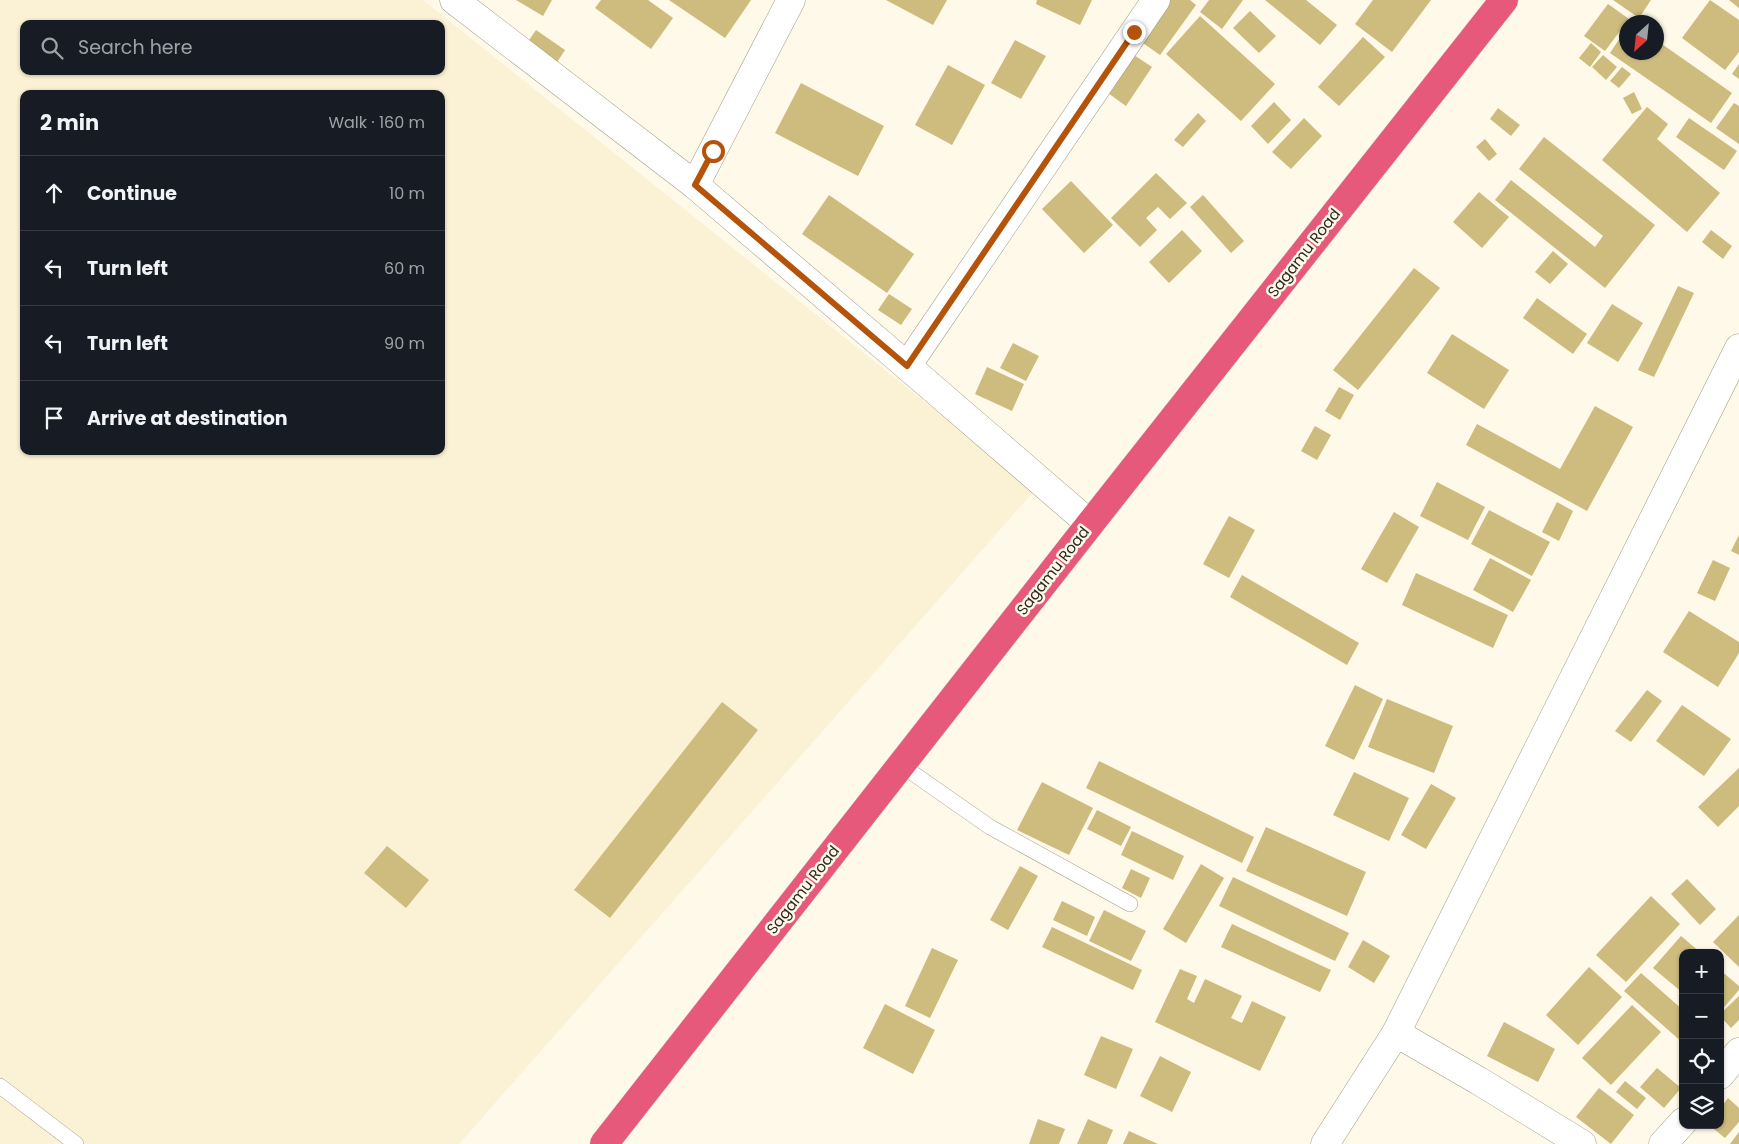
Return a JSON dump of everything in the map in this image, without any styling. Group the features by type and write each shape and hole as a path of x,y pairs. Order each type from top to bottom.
{"highway":[{"name":"Sagamu Road","path":"604,1144 1504,0"}],"street":[{"path":"454,0 695,185 1090,524"},
{"path":"695,185 791,0"},
{"path":"907,366 1156,0"},
{"path":"1325,1144 1396,1033 1739,348"},
{"path":"1396,1033 1480,1081 1582,1144"},
{"path":"1724,1070 1739,1052"}],"lane":[{"path":"901,765 990,827 1130,904"},
{"path":"0,1086 76,1144"}],"shaded area":[{"path":"0,0 423,0 1035,490 459,1144 0,1144"}],"building":[{"path":"516,0 552,0 543,16"},
{"path":"601,0 648,0 673,18 651,49 595,8"},
{"path":"669,0 751,0 725,38"},
{"path":"886,0 947,0 933,25"},
{"path":"1037,0 1092,0 1080,25 1036,4"},
{"path":"1170,0 1190,0 1196,5 1160,55 1140,41"},
{"path":"1209,0 1243,0 1222,29 1200,12"},
{"path":"1265,0 1306,0 1337,25 1320,45"},
{"path":"1373,0 1431,0 1392,52 1355,24"},
{"path":"1613,0 1651,0 1641,15 1635,15"},
{"path":"1710,0 1739,20 1739,52 1725,70 1682,38"},
{"path":"1729,0 1739,0 1739,8"},
{"path":"1608,4 1623,15 1619,15 1619,32 1605,51 1584,36"},
{"path":"1250,11 1276,36 1259,53 1233,28"},
{"path":"1200,16 1275,84 1241,121 1166,54"},
{"path":"536,30 565,50 552,70 523,49"},
{"path":"1363,37 1385,57 1339,106 1318,87"},
{"path":"1015,40 1046,56 1021,99 991,83"},
{"path":"1619,40 1619,59 1610,53"},
{"path":"1591,43 1601,52 1590,67 1579,58"},
{"path":"1664,46 1732,93 1711,123 1620,60 1664,60"},
{"path":"1134,55 1152,67 1126,106 1108,93"},
{"path":"1603,55 1617,67 1606,80 1592,67"},
{"path":"1739,64 1739,79 1732,74"},
{"path":"948,65 985,85 952,145 915,125"},
{"path":"1622,67 1631,74 1619,88 1610,81"},
{"path":"801,83 884,126 858,176 775,133"},
{"path":"1634,92 1642,109 1632,114 1623,98"},
{"path":"1274,102 1291,120 1268,144 1251,126"},
{"path":"1734,103 1739,106 1739,144 1716,128"},
{"path":"1647,107 1668,124 1657,139 1720,193 1687,232 1602,160"},
{"path":"1498,108 1520,125 1511,136 1490,119"},
{"path":"1198,113 1206,121 1183,147 1174,140"},
{"path":"1304,118 1322,136 1291,169 1272,152"},
{"path":"1689,118 1737,151 1724,170 1676,137"},
{"path":"1544,137 1655,225 1605,288 1495,200 1511,180 1595,247 1603,236 1519,169"},
{"path":"1485,139 1497,154 1489,161 1476,147"},
{"path":"1156,173 1187,203 1170,219 1158,207 1146,218 1157,230 1140,247 1111,218"},
{"path":"1071,181 1113,225 1084,253 1042,209"},
{"path":"1479,192 1509,217 1482,248 1453,222"},
{"path":"829,195 914,254 887,293 802,234"},
{"path":"1203,195 1244,241 1231,253 1190,207"},
{"path":"1182,230 1202,251 1169,283 1149,262"},
{"path":"1711,230 1732,246 1723,259 1702,242"},
{"path":"1553,251 1568,264 1550,284 1535,272"},
{"path":"1414,268 1440,288 1358,390 1333,370"},
{"path":"1678,286 1694,293 1654,377 1638,370"},
{"path":"889,294 912,309 901,325 878,310"},
{"path":"1537,298 1587,334 1573,354 1523,318"},
{"path":"1612,304 1643,323 1618,362 1587,343"},
{"path":"1452,334 1509,370 1484,409 1427,373"},
{"path":"1013,343 1039,356 1026,381 1000,368"},
{"path":"987,367 1024,384 1012,411 975,394"},
{"path":"1339,387 1354,395 1340,420 1325,411"},
{"path":"1595,406 1633,427 1587,511 1466,445 1477,424 1560,469"},
{"path":"1315,426 1331,435 1317,460 1301,451"},
{"path":"1437,482 1485,507 1468,540 1420,516"},
{"path":"1557,502 1573,511 1559,541 1542,532"},
{"path":"1489,510 1550,542 1532,576 1471,544"},
{"path":"1394,512 1419,527 1387,583 1361,569"},
{"path":"1229,516 1255,530 1229,578 1203,564"},
{"path":"1739,535 1739,555 1731,551"},
{"path":"1490,558 1531,580 1513,612 1473,590"},
{"path":"1713,560 1730,568 1715,601 1697,593"},
{"path":"1416,573 1508,615 1493,648 1402,605"},
{"path":"1242,575 1359,643 1347,665 1230,597"},
{"path":"1689,611 1739,642 1739,653 1718,687 1663,652"},
{"path":"1355,685 1383,699 1354,760 1325,746"},
{"path":"1647,690 1662,701 1631,742 1615,731"},
{"path":"1387,699 1453,726 1434,773 1368,747"},
{"path":"722,702 758,730 610,918 574,890"},
{"path":"1682,705 1731,739 1704,776 1656,741"},
{"path":"1099,761 1254,837 1242,863 1086,788"},
{"path":"1739,768 1739,806 1718,827 1698,807"},
{"path":"1354,772 1409,798 1389,841 1333,815"},
{"path":"1042,782 1093,808 1069,855 1017,830"},
{"path":"1431,784 1456,798 1426,849 1401,835"},
{"path":"1097,810 1131,827 1121,846 1087,829"},
{"path":"1266,827 1366,872 1347,916 1246,871"},
{"path":"1132,831 1184,856 1173,880 1121,855"},
{"path":"387,846 429,880 406,908 364,873"},
{"path":"1201,864 1224,878 1186,943 1163,929"},
{"path":"1020,866 1038,876 1008,930 990,920"},
{"path":"1131,869 1150,878 1141,898 1122,888"},
{"path":"1233,877 1349,933 1335,961 1219,906"},
{"path":"1687,879 1716,909 1700,925 1671,894"},
{"path":"1651,896 1680,924 1626,982 1596,955"},
{"path":"1062,901 1095,917 1087,936 1053,920"},
{"path":"1104,910 1146,931 1131,961 1089,941"},
{"path":"1739,915 1739,967 1724,953 1724,949 1720,949 1713,942"},
{"path":"1232,924 1331,970 1320,992 1221,947"},
{"path":"1052,927 1142,970 1133,990 1042,947"},
{"path":"1681,936 1696,949 1679,949 1679,990 1653,968"},
{"path":"1363,940 1390,956 1374,983 1348,967"},
{"path":"932,948 958,960 930,1018 905,1006"},
{"path":"1589,967 1622,997 1578,1045 1546,1015"},
{"path":"1180,969 1197,976 1187,999 1194,1003 1205,979 1242,996 1231,1018 1242,1023 1252,1001 1286,1017 1260,1071 1155,1022"},
{"path":"1641,973 1679,1006 1679,1039 1624,991"},
{"path":"1724,973 1739,986 1739,990 1724,1007"},
{"path":"1739,996 1739,1020 1731,1028 1724,1020 1724,1010"},
{"path":"885,1004 935,1030 913,1074 863,1048"},
{"path":"1632,1005 1661,1032 1611,1085 1582,1058"},
{"path":"1504,1022 1555,1049 1538,1082 1487,1056"},
{"path":"1101,1036 1133,1049 1116,1089 1084,1075"},
{"path":"1160,1056 1191,1072 1172,1112 1140,1096"},
{"path":"1657,1068 1679,1086 1679,1090 1664,1108 1640,1087"},
{"path":"1625,1081 1646,1098 1637,1109 1616,1092"},
{"path":"1599,1088 1634,1115 1611,1144 1576,1117"},
{"path":"1728,1098 1739,1108 1739,1122 1725,1138 1714,1129 1724,1129 1724,1104"},
{"path":"1038,1119 1065,1129 1059,1144 1029,1144"},
{"path":"1088,1119 1113,1130 1107,1144 1077,1144"},
{"path":"1129,1131 1158,1144 1123,1144"},
{"path":"1739,1132 1739,1144 1730,1144"}],"route":[{"path":"713,151 695,185 907,366 1134,32"}]}
